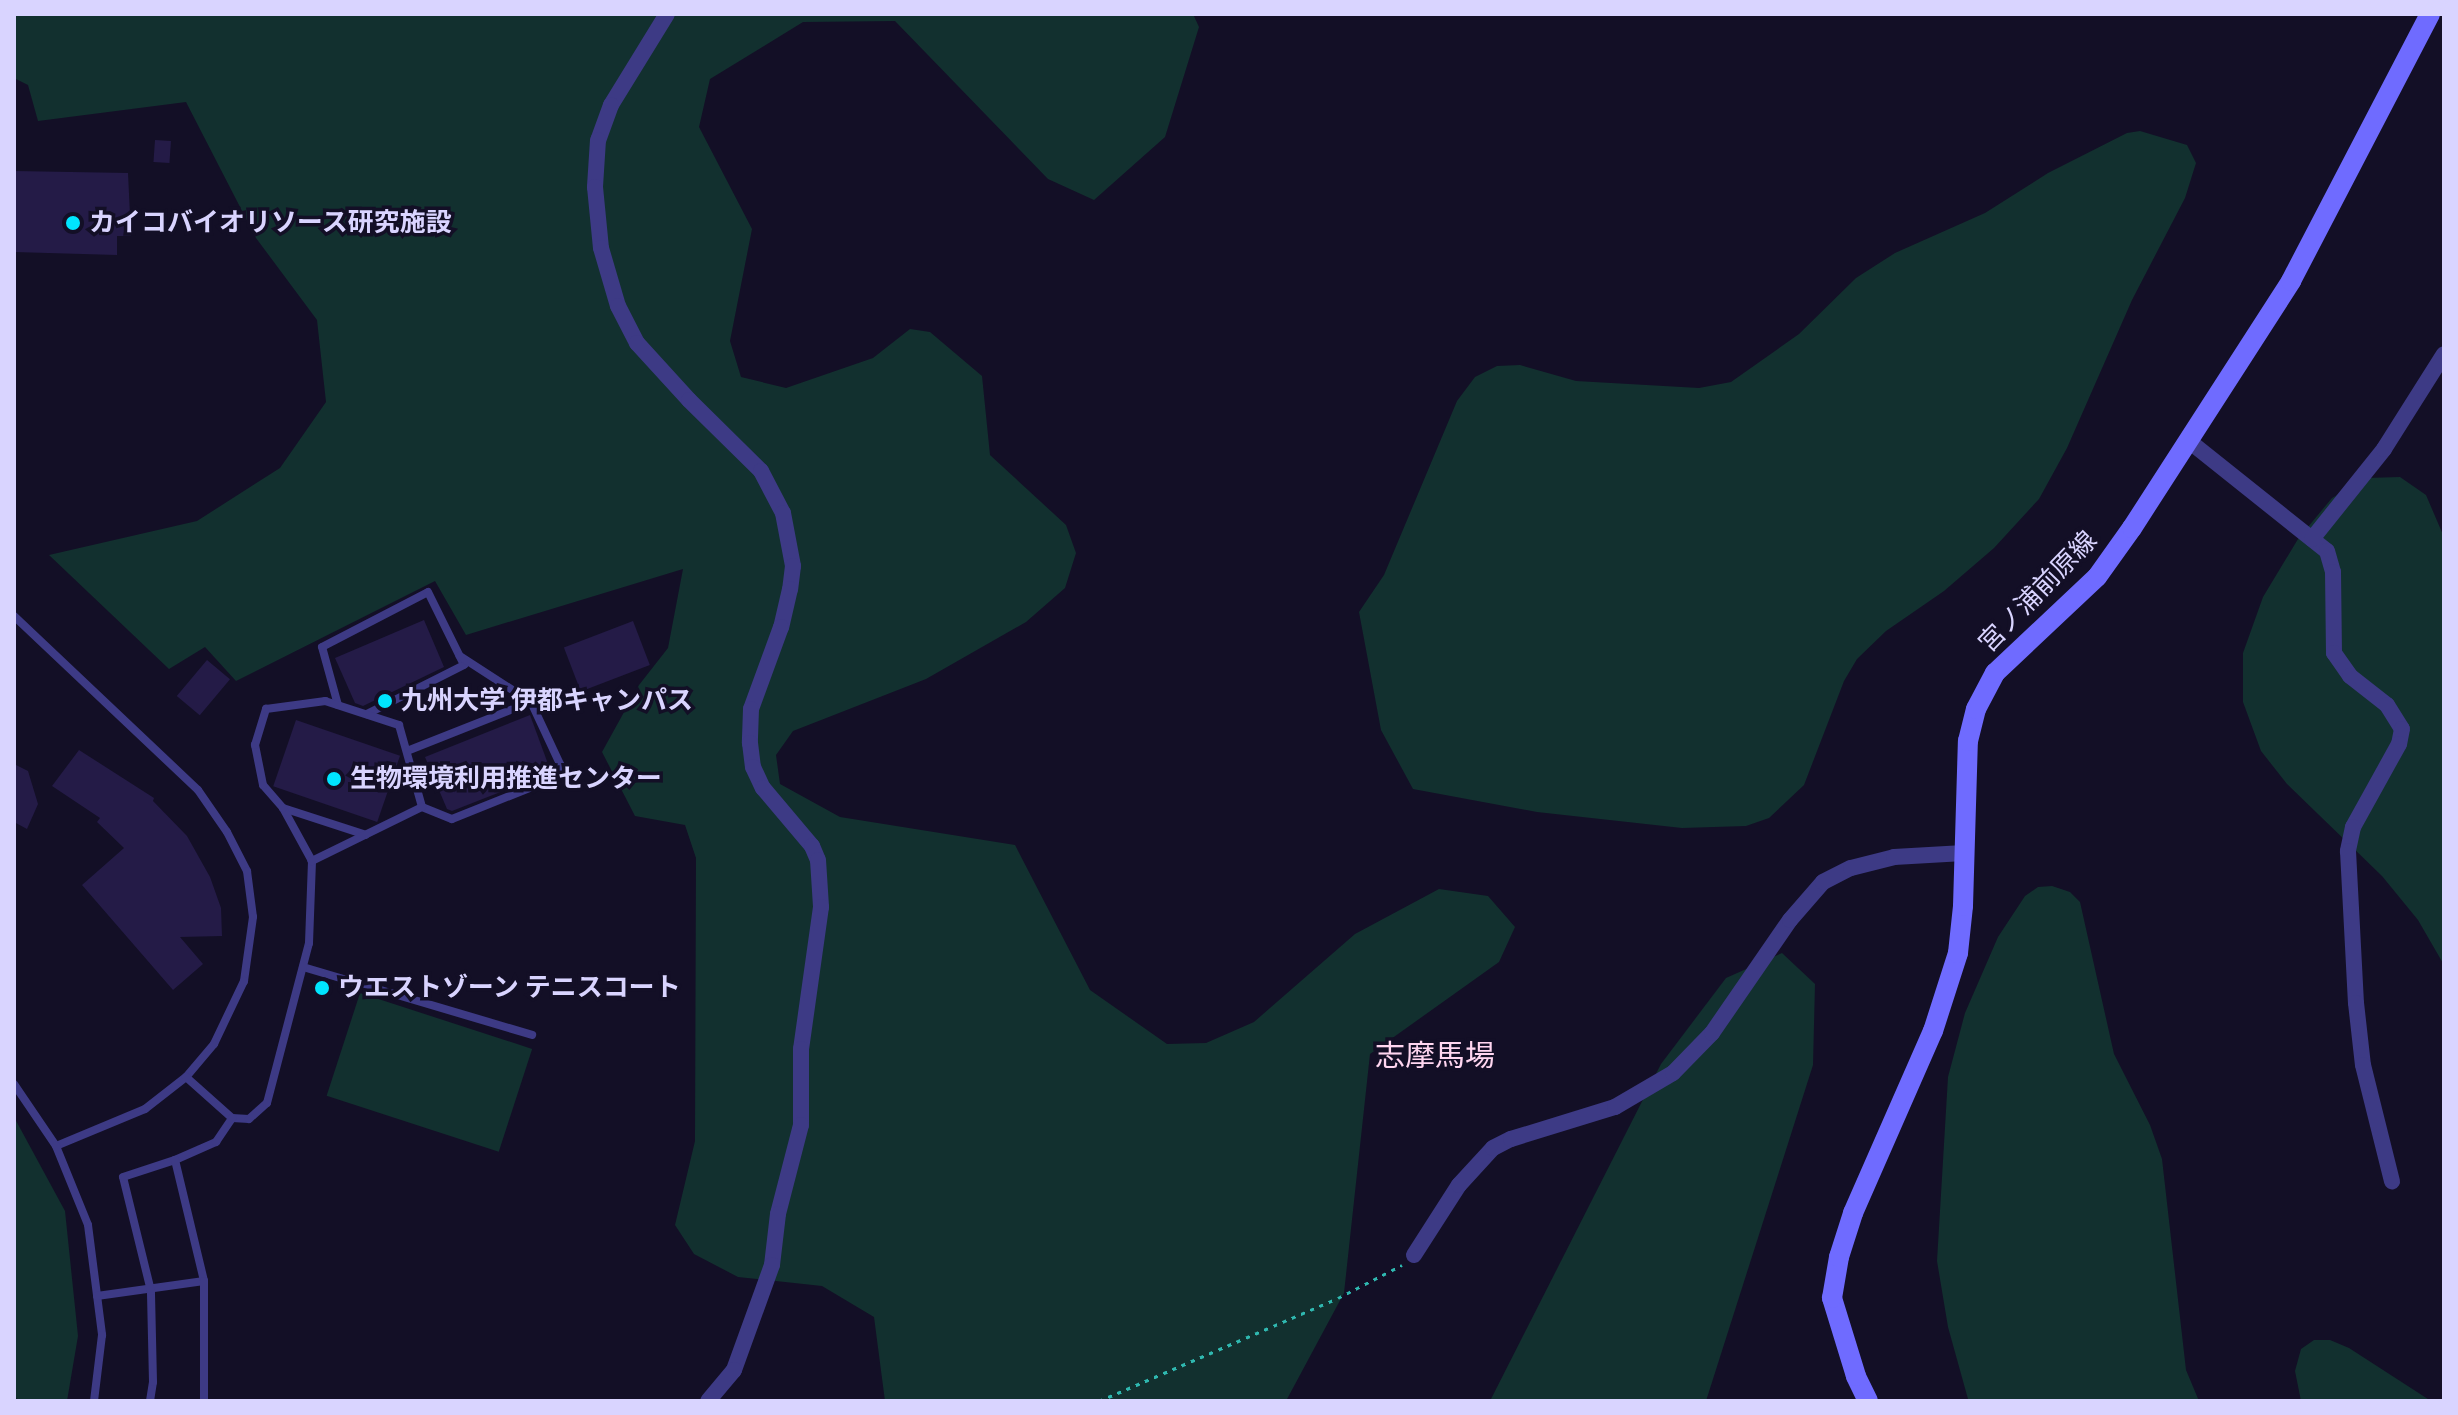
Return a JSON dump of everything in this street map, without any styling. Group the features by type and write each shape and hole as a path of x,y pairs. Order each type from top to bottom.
{"main road":[{"name":"宮ノ浦前原線","path":"1868,1401 1856,1376 1832,1298 1839,1257 1853,1213 1949,989 1963,906 1968,741 1976,709 1995,673 2097,577 2189,441 2291,281 2430,14"}],"street":[{"path":"667,14 611,105 598,140 595,187 601,248 618,306 637,343 678,389 761,471 783,513 793,566 790,589 781,627 751,709 750,743 753,767 763,788 812,846 818,860 821,907 801,1049 801,1125 778,1214 772,1265 763,1296 742,1339 734,1370 708,1401"},
{"path":"2312,539 2384,449 2444,354"},
{"path":"2189,441 2312,539 2320,542 2327,551 2333,572 2334,653 2350,676 2387,705 2402,729 2399,744 2353,827 2348,851 2356,1003 2363,1065 2392,1181"},
{"path":"1414,1255 1459,1185 1493,1148 1533,1131 1615,1107 1673,1073 1712,1033 1790,920 1823,882 1851,868 1894,857 1964,853"}],"lane":[{"path":"338,705 322,647 428,592 464,665 367,714"},
{"path":"14,616 198,790 227,832 247,871 253,917 244,981 214,1044 186,1077 145,1109 56,1146"},
{"path":"312,861 422,807 452,819 557,777 560,764 531,702 459,655"},
{"path":"186,1077 232,1118 249,1119 267,1103 309,943 312,861 283,808 263,785 255,745 266,709 325,701 399,725 422,807"},
{"path":"407,751 531,702"},
{"path":"283,808 366,835"},
{"path":"303,967 532,1035"},
{"path":"14,1084 56,1146 88,1225 102,1335 94,1401"},
{"path":"150,1401 153,1382 151,1291 123,1177 175,1160 216,1142 232,1118"},
{"path":"175,1160 204,1281 204,1401"},
{"path":"97,1296 151,1291 204,1281"}],"path":[{"path":"1099,1401 1338,1298 1396,1271 1414,1255"}],"green space":[{"path":"14,14 1193,14 1199,27 1165,137 1094,200 1048,179 895,21 803,22 710,79 699,127 752,229 730,341 741,377 786,388 873,358 910,329 930,332 982,376 990,455 1066,525 1076,553 1065,588 1026,622 926,679 793,731 776,755 780,784 840,817 1015,845 1090,990 1167,1044 1206,1043 1254,1022 1355,934 1439,889 1488,896 1515,927 1499,962 1370,1054 1344,1293 1286,1401 885,1401 874,1317 822,1286 738,1277 694,1254 675,1225 695,1141 696,858 685,825 635,816 602,752 639,685 668,648 683,569 466,635 435,581 236,681 205,647 169,669 49,555 197,521 280,468 326,402 317,320 256,238 186,102 38,121 28,85 14,78"},
{"path":"2140,131 2187,145 2196,163 2185,198 2132,300 2067,448 2039,499 1994,548 1944,591 1886,631 1857,659 1844,681 1804,785 1769,818 1746,826 1682,828 1537,812 1413,789 1381,730 1359,612 1384,575 1457,401 1475,377 1497,366 1520,365 1576,381 1699,388 1731,382 1799,334 1856,278 1895,253 1985,213 2048,173 2127,133"},
{"path":"2400,477 2426,495 2444,537 2444,965 2418,920 2382,876 2287,784 2261,751 2243,702 2243,653 2263,597 2298,539 2332,498 2366,478"},
{"path":"2052,886 2070,892 2080,902 2114,1054 2150,1125 2162,1159 2186,1370 2199,1401 1968,1399 1948,1327 1937,1261 1948,1077 1965,1013 1998,937 2025,896 2038,887"},
{"path":"1782,953 1815,984 1813,1065 1706,1401 1490,1401 1661,1064 1726,978"},
{"path":"360,993 532,1049 499,1152 327,1096"},
{"path":"14,1117 65,1211 78,1336 67,1401 21,1401 14,1397"},
{"path":"2314,1340 2330,1340 2349,1348 2431,1401 2301,1401 2295,1371 2301,1349"}],"building":[{"path":"155,140 171,141 169,163 153,162"},
{"path":"14,171 128,173 131,236 117,236 117,255 14,252"},
{"path":"424,620 444,667 363,706 355,703 335,658"},
{"path":"633,621 650,665 581,691 564,648"},
{"path":"207,660 230,679 200,715 177,696"},
{"path":"530,715 551,772 452,811 447,809 425,757"},
{"name":"生物環境利用推進センター","path":"296,720 400,756 377,822 273,786"},
{"path":"79,750 154,798 153,801 187,836 210,877 221,908 222,936 180,937 203,964 173,990 82,885 124,848 97,822 100,818 52,786"},
{"path":"14,764 28,771 38,804 27,829 14,822"}],"place":[{"name":"カイコバイオリソース研究施設","path":"73,223"},
{"name":"九州大学 伊都キャンパス","path":"385,701"},
{"name":"生物環境利用推進センター","path":"334,779"},
{"name":"ウエストゾーン テニスコート","path":"322,988"}],"district":[{"name":"志摩馬場","path":"1435,1056"}]}
